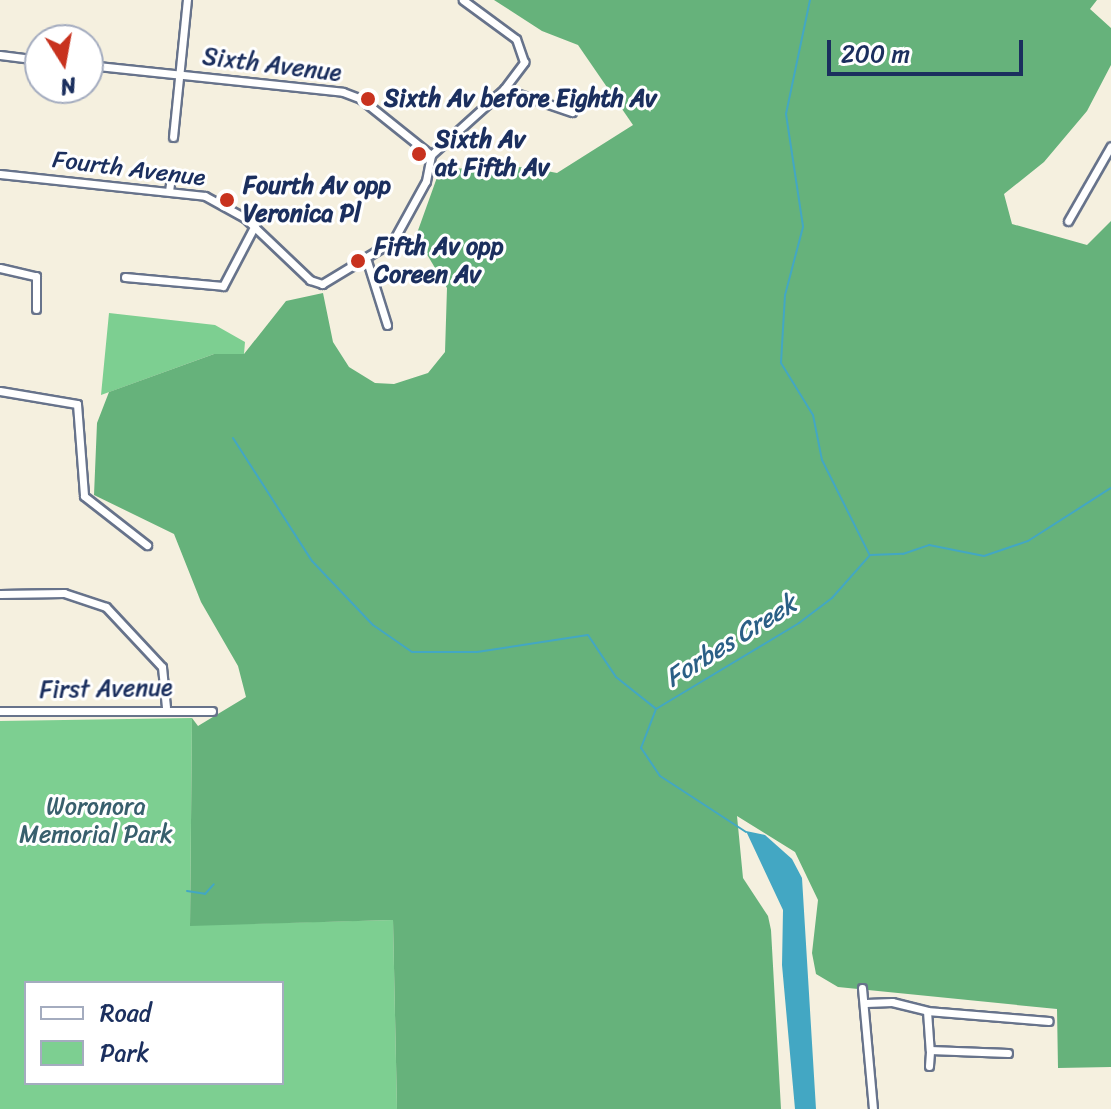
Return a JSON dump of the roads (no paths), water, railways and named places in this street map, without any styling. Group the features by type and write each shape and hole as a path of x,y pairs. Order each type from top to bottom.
{"street":[{"path":"173,137 187,0"},
{"path":"387,325 367,261 397,235 426,181 431,155 504,89 524,62 520,44 463,0"},
{"path":"0,55 24,58"},
{"name":"Sixth Avenue","path":"104,67 353,95 431,155"},
{"path":"504,89 572,112"},
{"path":"1068,221 1111,146"},
{"name":"Fourth Avenue","path":"0,174 169,191 219,201 255,225 318,284 367,261"},
{"path":"169,191 171,176"},
{"path":"125,277 223,286 255,225"},
{"path":"0,268 36,276 36,309"},
{"path":"0,391 77,404 84,496 147,545"},
{"path":"0,594 64,593 106,607 162,667 166,707"},
{"name":"First Avenue","path":"0,711 208,706"},
{"path":"862,988 866,1003 873,1109"},
{"path":"866,1003 892,1002 927,1011 1026,1022 1049,1021"},
{"path":"927,1011 929,1066"},
{"path":"1026,1022 1026,1034"},
{"path":"930,1050 1008,1053"},
{"path":"992,1051 992,1064"}],"water":[{"path":"746,831 765,835 792,859 802,878 816,1109 795,1109 782,965 783,910"}],"waterway":[{"path":"810,0 786,114 803,227 785,295 781,363 813,415 822,460 869,554"},
{"path":"233,438 312,561 373,625 412,652 477,652 588,635 616,677 655,708"},
{"name":"Forbes Creek","path":"746,832 660,776 641,748 656,709 799,623 832,598 870,555 903,554 929,545 984,556 1028,541 1111,488"},
{"path":"187,891 205,894 214,884"}],"place":[{"name":"Sixth Av before Eighth Av","path":"368,99"},
{"name":"Sixth Av at Fifth Av","path":"419,154"},
{"name":"Fourth Av opp Veronica Pl","path":"227,200"},
{"name":"Fifth Av opp Coreen Av","path":"358,261"}],"park label":[{"name":"Woronora Memorial Park","path":"96,821"}]}
